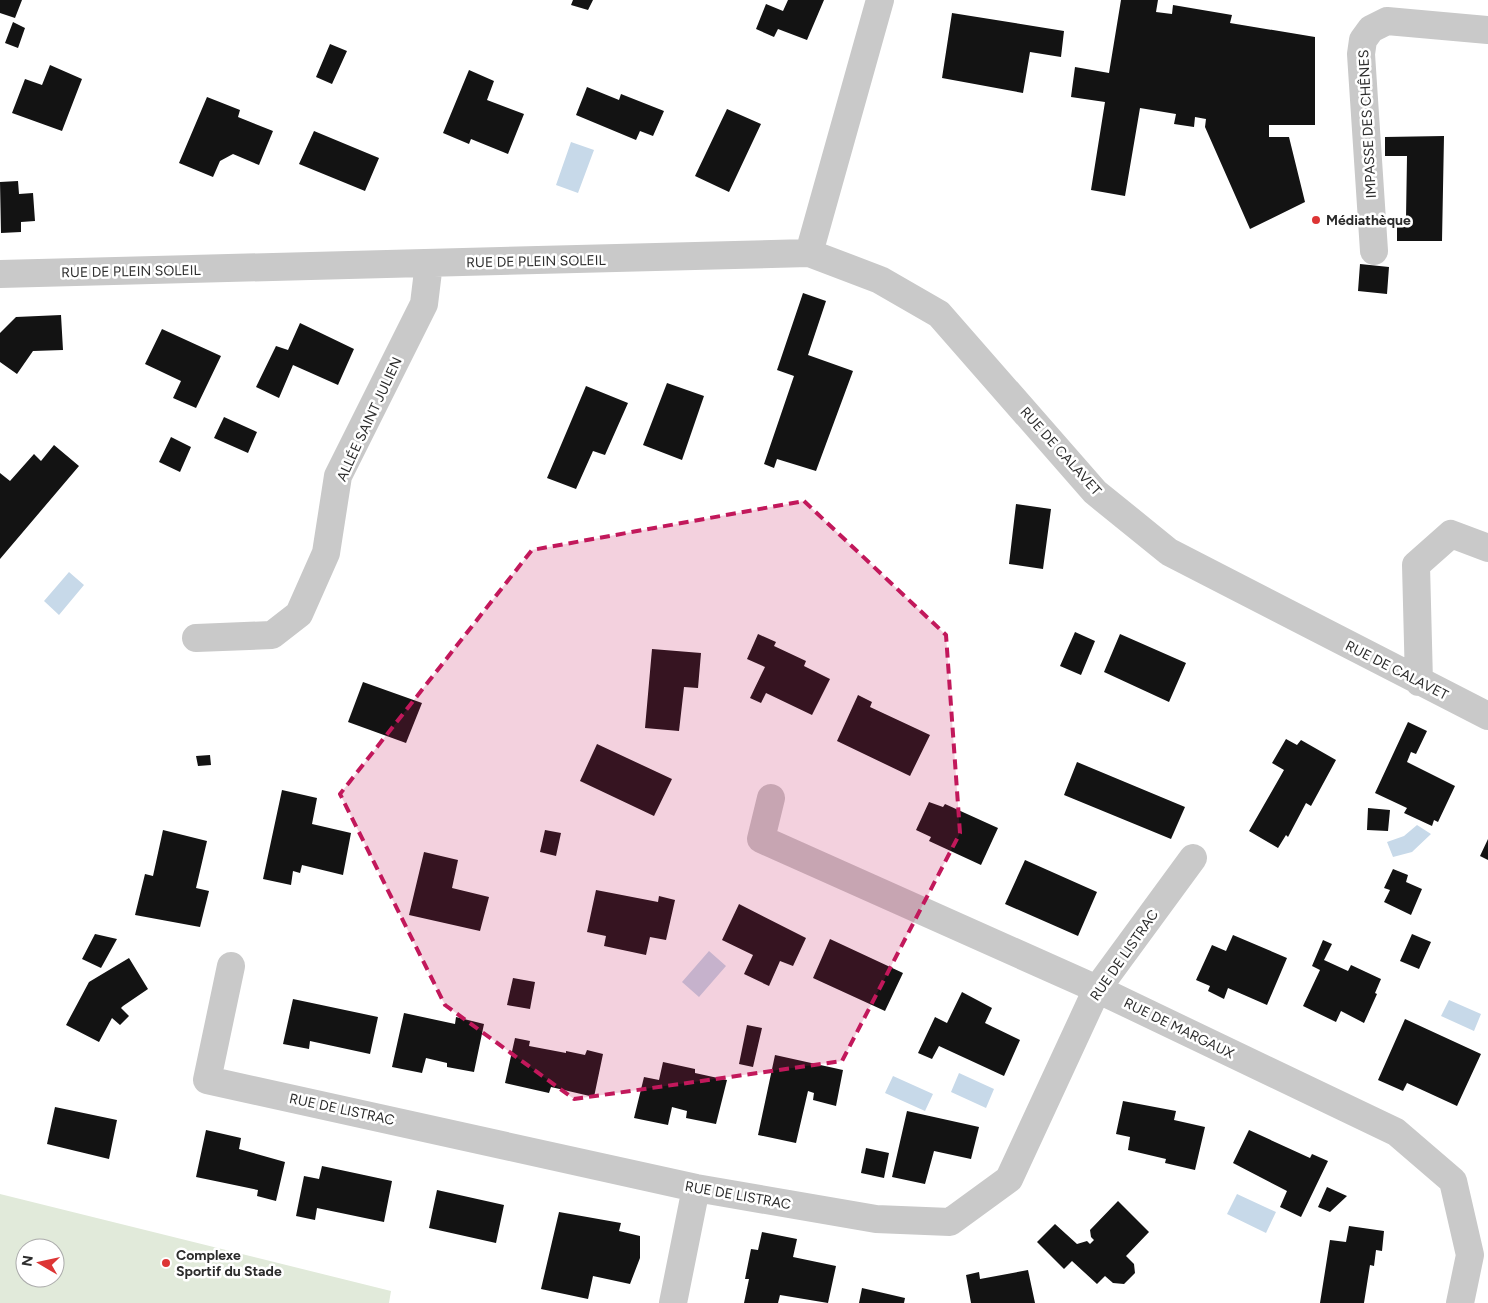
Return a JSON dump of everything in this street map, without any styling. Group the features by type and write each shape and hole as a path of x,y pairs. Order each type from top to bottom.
{"street":[{"path":"809,254 880,0"},
{"name":"IMPASSE DES CHÊNES","path":"1374,251 1361,54 1363,40 1371,29 1387,21 1488,30"},
{"name":"RUE DE PLEIN SOLEIL","path":"0,274 809,254"},
{"name":"RUE DE CALAVET","path":"809,254 880,280 939,314 1096,492 1169,552 1488,716"},
{"name":"ALLÉE SAINT JULIEN","path":"196,638 272,635 299,614 326,553 338,476 424,304 429,263"},
{"path":"1419,682 1416,565 1451,534 1488,548"},
{"name":"RUE DE MARGAUX","path":"771,798 761,839 1097,989 1396,1132 1453,1181 1470,1255 1460,1303"},
{"name":"RUE DE LISTRAC","path":"231,966 207,1080 696,1188 876,1220 950,1222 1010,1178 1097,989 1193,858"},
{"path":"673,1303 696,1188"}],"highlighted area":[{"path":"804,501 946,635 960,833 842,1061 574,1099 445,1005 340,794 532,550"}],"green space":[{"name":"Complexe Sportif du Stade","path":"0,1194 391,1291 389,1303 0,1303"}],"water":[{"path":"571,142 594,150 578,193 556,185"},
{"path":"69,572 84,585 59,615 44,601"},
{"path":"1417,825 1431,834 1412,852 1393,857 1387,842 1404,836"},
{"path":"709,951 726,966 699,997 682,982"},
{"path":"1449,1000 1481,1014 1474,1031 1441,1016"},
{"path":"959,1073 994,1089 986,1108 951,1092"},
{"path":"893,1076 933,1094 925,1111 885,1093"},
{"path":"1237,1194 1276,1212 1266,1233 1227,1214"}],"building":[{"path":"0,0 22,0 15,18 0,13"},
{"path":"573,0 593,0 588,10 571,5"},
{"path":"788,0 824,0 807,40 778,29 774,37 756,29 766,4 783,11"},
{"path":"1121,0 1158,0 1156,12 1172,14 1173,5 1232,15 1230,23 1315,37 1315,125 1269,125 1269,137 1289,137 1305,202 1250,229 1205,127 1206,119 1195,117 1194,127 1174,124 1176,114 1140,108 1125,196 1091,190 1105,102 1071,97 1075,67 1109,73"},
{"path":"952,13 1064,31 1061,57 1030,52 1023,93 942,78"},
{"path":"13,22 25,28 18,48 5,43"},
{"path":"330,44 347,51 332,84 316,77"},
{"path":"50,65 82,79 62,131 12,113 25,79 42,85"},
{"path":"469,70 494,81 487,100 524,114 508,154 471,139 469,144 443,133"},
{"path":"587,87 619,100 621,94 664,111 653,136 640,131 636,140 576,115"},
{"path":"207,97 240,110 238,117 273,131 259,165 233,154 220,161 213,177 179,163"},
{"path":"727,109 761,124 729,192 695,176"},
{"path":"314,131 379,158 365,191 299,164"},
{"path":"1444,136 1442,241 1397,241 1397,218 1406,218 1407,156 1385,156 1385,137"},
{"path":"18,181 19,194 33,193 35,221 21,222 21,232 1,233 0,182"},
{"path":"1360,264 1389,267 1387,294 1358,291"},
{"path":"803,293 826,301 808,355 853,371 816,471 777,459 774,468 764,464 794,376 777,370"},
{"path":"61,315 63,350 33,351 17,374 0,362 0,333 16,317"},
{"path":"300,323 354,349 338,385 293,365 279,398 256,387 276,346 288,350"},
{"path":"162,329 221,356 196,408 173,398 181,381 145,364"},
{"path":"667,383 704,396 682,460 643,445"},
{"path":"586,386 628,403 605,455 593,451 576,489 547,478"},
{"path":"224,417 257,432 248,453 214,438"},
{"path":"171,437 191,447 180,472 159,462"},
{"path":"54,445 79,466 0,559 0,473 10,481 34,454 41,461"},
{"path":"1016,504 1051,509 1043,569 1009,564"},
{"path":"1075,632 1095,641 1081,675 1060,666"},
{"path":"758,634 776,642 774,646 806,661 804,666 830,679 812,715 766,693 761,703 750,698 765,667 747,659"},
{"path":"1120,634 1186,663 1169,702 1104,672"},
{"path":"652,649 701,653 698,688 684,687 679,731 645,728"},
{"path":"363,682 422,703 406,743 348,722"},
{"path":"858,695 872,702 870,707 930,735 910,776 837,741"},
{"path":"1408,722 1427,731 1416,754 1411,752 1407,762 1455,786 1438,822 1434,820 1432,826 1404,813 1407,808 1375,793"},
{"path":"1286,739 1297,745 1301,740 1336,760 1311,806 1306,803 1288,837 1286,835 1278,848 1249,831 1284,770 1272,763"},
{"path":"597,744 672,779 654,816 580,781"},
{"path":"210,755 211,765 198,766 196,756"},
{"path":"1077,762 1185,807 1171,839 1064,795"},
{"path":"282,790 317,798 312,824 351,833 343,875 302,865 300,873 293,871 291,885 263,879"},
{"path":"929,802 943,807 945,804 998,828 981,865 929,841 931,837 916,830"},
{"path":"1368,808 1390,810 1388,831 1367,830"},
{"path":"163,830 207,841 196,888 209,891 200,927 135,915 145,874 153,876"},
{"path":"545,830 561,833 556,856 540,852"},
{"path":"1488,839 1488,860 1480,856"},
{"path":"424,852 458,860 452,888 489,897 480,931 409,915"},
{"path":"1025,860 1097,892 1078,936 1005,904"},
{"path":"1393,869 1408,875 1406,882 1422,889 1411,915 1384,902 1390,890 1384,888"},
{"path":"596,890 658,902 659,896 675,900 666,940 650,937 646,955 604,946 606,936 587,932"},
{"path":"739,904 806,938 793,966 780,961 769,986 744,974 753,955 722,940"},
{"path":"95,934 117,939 101,968 82,959"},
{"path":"1412,934 1431,942 1419,969 1400,961"},
{"path":"1233,935 1287,958 1267,1005 1228,988 1224,999 1208,991 1210,986 1196,980 1212,945 1226,951"},
{"path":"830,939 903,973 885,1011 813,978"},
{"path":"1323,940 1332,944 1324,960 1348,971 1351,965 1381,979 1375,993 1377,994 1364,1023 1341,1011 1336,1022 1303,1006 1320,970 1312,966"},
{"path":"129,958 148,989 121,1008 129,1016 120,1025 112,1018 99,1042 66,1025 89,982"},
{"path":"513,978 535,982 530,1009 507,1005"},
{"path":"962,992 992,1008 985,1023 1020,1040 1004,1076 939,1046 932,1059 918,1053 935,1017 947,1023"},
{"path":"293,999 378,1017 370,1054 310,1041 309,1049 283,1044"},
{"path":"404,1013 455,1024 456,1017 484,1024 474,1072 447,1067 447,1063 426,1058 422,1073 392,1067"},
{"path":"1405,1019 1481,1054 1457,1106 1407,1083 1403,1091 1378,1080"},
{"path":"747,1025 762,1028 753,1067 739,1064"},
{"path":"515,1038 530,1041 529,1046 566,1053 566,1051 585,1055 587,1050 603,1054 594,1097 551,1087 549,1093 505,1083"},
{"path":"775,1055 843,1070 836,1106 813,1100 814,1093 808,1091 796,1143 758,1135"},
{"path":"663,1062 695,1069 695,1073 727,1080 716,1124 686,1118 687,1111 672,1107 668,1125 634,1118 644,1077 659,1080"},
{"path":"1123,1101 1176,1111 1174,1120 1205,1127 1195,1170 1165,1163 1166,1159 1128,1150 1130,1137 1116,1134"},
{"path":"55,1107 117,1120 109,1159 47,1144"},
{"path":"907,1111 979,1127 971,1159 934,1151 925,1184 892,1177"},
{"path":"206,1130 241,1138 239,1149 285,1162 276,1201 257,1196 258,1190 196,1177"},
{"path":"1249,1130 1310,1158 1312,1154 1328,1161 1301,1217 1280,1207 1287,1191 1233,1163"},
{"path":"866,1148 889,1153 884,1178 861,1173"},
{"path":"322,1166 392,1181 384,1222 317,1208 315,1220 296,1216 304,1176 319,1179"},
{"path":"1327,1187 1347,1196 1330,1212 1318,1207"},
{"path":"437,1190 504,1205 496,1243 429,1228"},
{"path":"1118,1201 1149,1232 1126,1256 1134,1264 1135,1273 1124,1284 1113,1283 1105,1276 1097,1284 1072,1261 1064,1269 1037,1242 1055,1224 1077,1244 1087,1241 1090,1244 1094,1240 1091,1237 1090,1230"},
{"path":"559,1212 621,1223 619,1231 640,1236 640,1258 630,1284 593,1276 588,1299 541,1289"},
{"path":"1349,1226 1384,1231 1382,1251 1376,1250 1374,1266 1370,1265 1364,1303 1320,1303 1330,1240 1346,1242"},
{"path":"762,1232 797,1239 793,1257 836,1266 828,1303 780,1295 778,1303 744,1303 749,1279 745,1279 751,1249 758,1250"},
{"path":"1028,1270 1035,1303 971,1303 966,1275 979,1272 980,1279"},
{"path":"862,1288 905,1298 904,1303 859,1303"}],"place":[{"name":"Médiathèque","path":"1316,220"},
{"name":"Complexe Sportif du Stade","path":"166,1263"}]}
